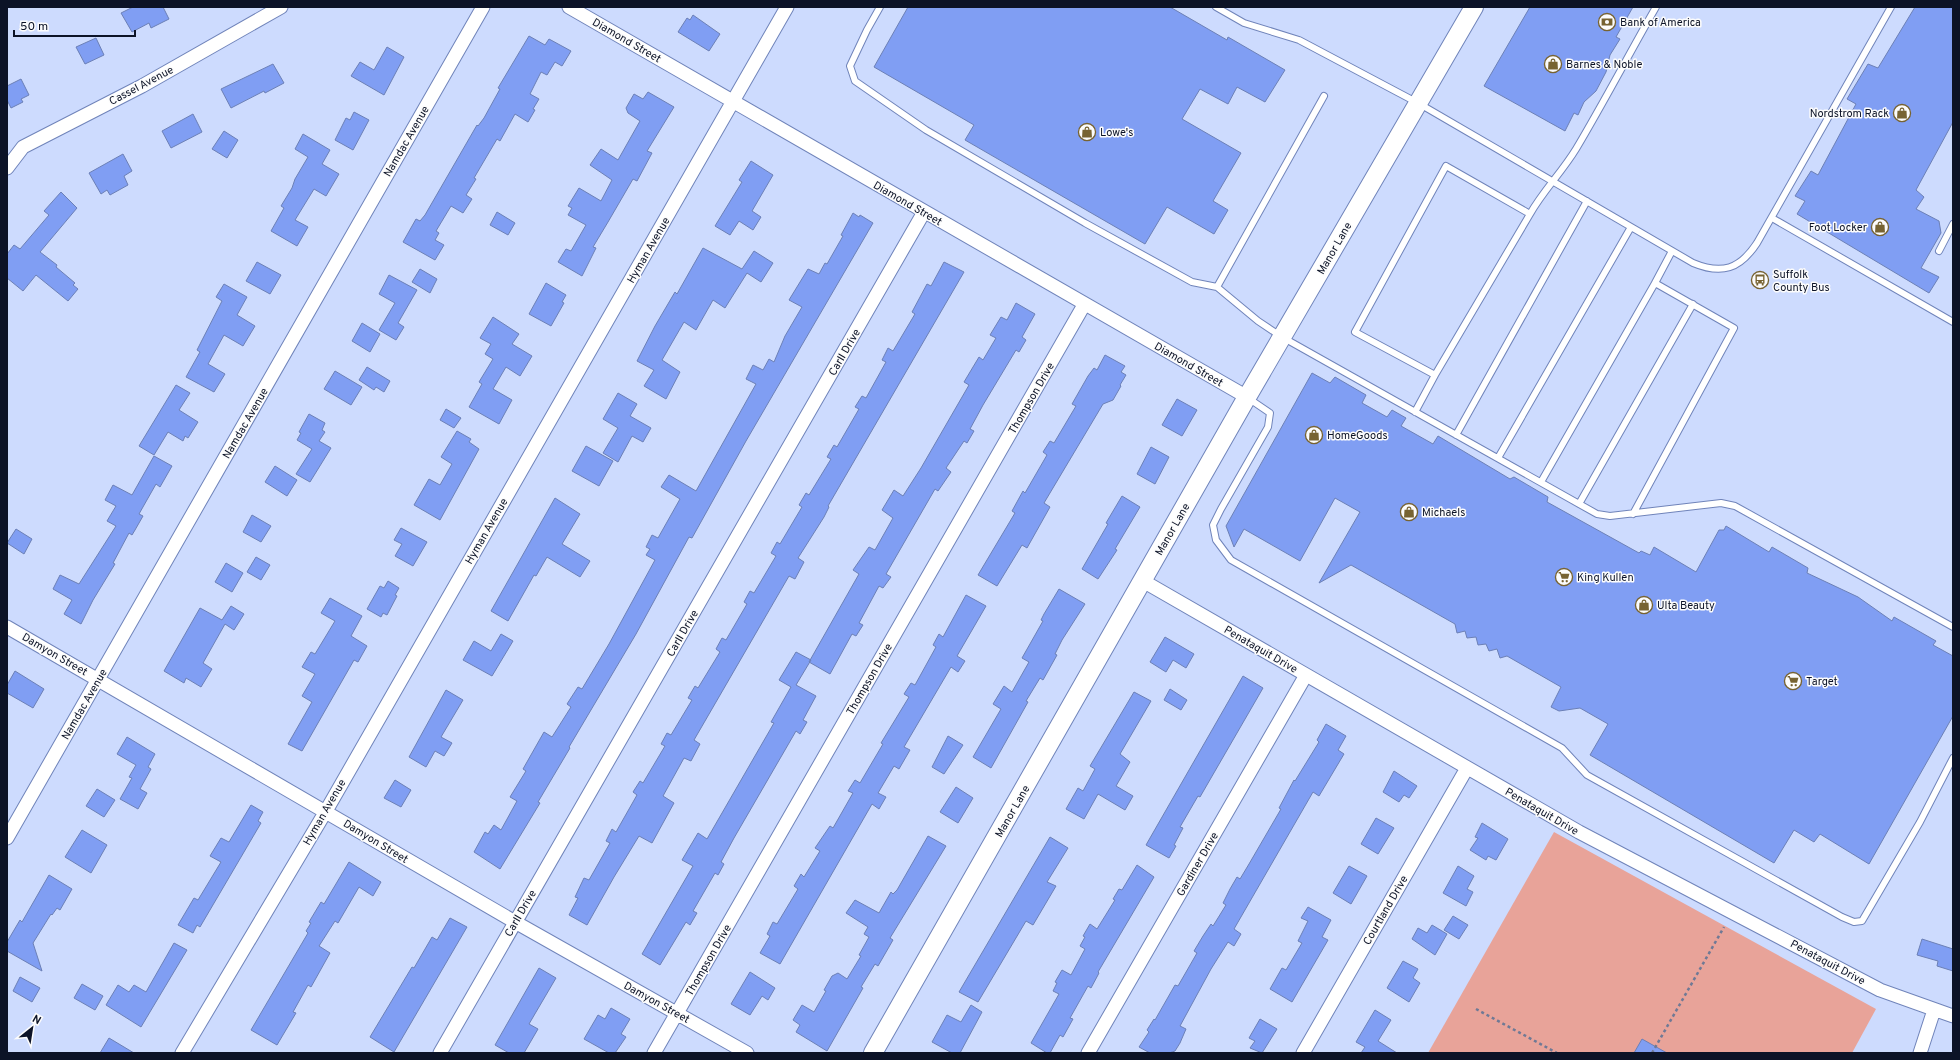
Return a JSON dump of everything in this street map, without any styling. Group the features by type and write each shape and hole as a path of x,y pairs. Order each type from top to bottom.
{"street":[{"name":"Cassel Avenue","path":"7,168 23,147 142,86 281,7"},
{"name":"Namdac Avenue","path":"7,838 483,7"},
{"name":"Diamond Street","path":"569,7 1247,398"},
{"name":"Hyman Avenue","path":"182,1053 326,810 787,7"},
{"name":"Manor Lane","path":"873,1053 1282,337 1474,7"},
{"name":"Carll Drive","path":"440,1053 924,212"},
{"name":"Thompson Drive","path":"654,1053 1084,305"},
{"name":"Penataquit Drive","path":"1143,581 1579,832 1880,990 1953,1016"},
{"name":"Damyon Street","path":"7,627 326,810 515,922 747,1053"},
{"name":"Gardiner Drive","path":"1088,1053 1306,675"},
{"name":"Courtland Drive","path":"1303,1053 1467,768"},
{"path":"1920,1053 1934,1010"}],"lane":[{"path":"880,7 850,66 854,81 950,145 1085,223 1192,282 1217,287 1258,321 1282,337 1597,514 1610,516 1633,514 1721,503 1735,506 1953,627"},
{"path":"1216,7 1244,23 1299,40 1418,103 1672,251 1705,268 1730,268 1743,260 1750,253 1772,218 1891,7"},
{"path":"1415,412 1435,375 1542,194 1554,182 1575,150 1656,7"},
{"path":"1217,287 1324,96"},
{"path":"1435,375 1355,332 1446,166 1530,214"},
{"path":"1456,435 1587,201"},
{"path":"1772,218 1953,322"},
{"path":"1939,251 1953,224"},
{"path":"1498,458 1632,227"},
{"path":"1541,482 1672,251"},
{"path":"1633,514 1734,328 1655,283"},
{"path":"1579,504 1693,304"},
{"path":"1247,398 1270,413 1268,427 1221,508 1213,525 1216,540 1231,560 1562,748 1587,775 1842,917 1854,922 1862,921 1920,822 1953,758"}],"path":[{"path":"1652,1053 1724,927"},
{"path":"1476,1009 1557,1053"}],"shaded area":[{"path":"1554,832 1876,1009 1852,1053 1428,1053"}],"building":[{"path":"133,7 163,7 169,19 151,28 149,23 132,32 121,13"},
{"name":"Lowe's","path":"908,7 1170,7 1227,40 1228,37 1285,70 1265,102 1237,87 1228,104 1200,89 1182,119 1241,153 1213,201 1228,210 1214,234 1167,207 1145,244 965,140 974,125 874,67"},
{"name":"Barnes & Noble","path":"1530,7 1633,7 1616,37 1620,39 1610,55 1606,72 1596,91 1584,102 1578,115 1574,113 1565,131 1484,86"},
{"path":"1915,7 1953,7 1953,122 1916,190 1924,197 1916,209 1939,221 1941,233 1921,268 1939,277 1929,293 1797,214 1805,201 1795,196 1811,171 1818,175 1856,104 1847,99 1868,64 1878,68"},
{"path":"693,15 720,34 709,51 678,32 687,18 690,20"},
{"path":"529,36 545,45 549,39 571,51 562,66 555,62 547,75 541,72 530,94 539,99 533,109 535,110 528,122 515,114 500,141 497,139 474,178 476,179 466,195 472,199 463,213 451,206 436,231 439,233 435,240 444,245 435,260 403,242 416,219 420,221 425,215 477,125 478,126 484,118 500,89 498,88"},
{"path":"96,38 104,55 85,64 76,47"},
{"path":"387,47 404,57 384,95 351,76 360,62 374,70"},
{"path":"273,64 284,83 265,93 264,91 231,108 221,89"},
{"path":"21,79 29,95 21,99 23,102 11,108 7,100 7,86"},
{"path":"648,92 674,107 647,151 652,153 637,181 633,179 593,247 596,248 582,276 558,262 566,249 571,251 586,225 568,215 572,208 568,206 579,188 601,201 612,180 590,165 601,149 618,160 640,121 628,113 626,108 634,94 643,99"},
{"path":"354,112 369,120 353,150 335,140 346,118 350,120"},
{"path":"193,114 202,132 171,148 162,131"},
{"path":"224,131 238,140 227,158 212,149"},
{"path":"303,134 330,150 322,164 339,174 326,196 314,189 295,220 308,227 297,246 271,231 284,208 281,206 308,157 295,149"},
{"path":"123,154 132,171 124,176 128,185 110,195 107,190 101,194 89,173"},
{"path":"751,161 773,175 752,211 761,217 753,230 739,221 730,235 715,226 742,182 739,180"},
{"path":"61,192 77,208 40,252 57,265 56,267 75,283 73,285 78,289 68,301 36,275 23,291 7,278 7,254 14,245 20,249 49,215 44,211"},
{"path":"497,212 515,223 508,235 490,225"},
{"path":"853,213 859,217 860,215 873,223 746,441 692,538 689,537 636,634 538,802 540,803 500,869 474,852 485,832 488,834 494,825 501,830 517,801 510,797 526,771 523,769 544,732 552,737 571,707 567,704 578,687 582,689 609,644 655,560 646,555 650,549 646,547 652,535 658,538 680,499 661,487 669,475 696,491 756,384 746,379 753,365 763,370 769,359 774,362 785,336 802,307 789,300 808,269 819,274 825,263 827,264 843,236 841,235"},
{"path":"703,248 742,269 754,251 773,263 761,282 747,273 725,308 713,300 696,330 684,322 662,360 680,372 666,399 644,386 654,370 637,361 655,326 675,292 677,294"},
{"path":"257,262 281,275 270,294 246,281"},
{"path":"944,262 964,272 828,506 829,507 824,517 798,558 804,562 795,579 789,576 694,740 700,744 691,761 684,758 663,796 674,803 652,843 639,836 587,925 569,915 578,898 575,897 584,878 589,880 610,843 606,841 612,829 616,832 637,795 633,792 640,781 643,783 665,746 661,744 667,733 671,735 692,700 688,698 695,686 698,688 720,652 716,649 722,638 726,640 747,604 744,602 750,591 754,593 776,556 771,553 777,542 780,544 802,507 799,505 806,493 809,495 831,459 827,457 834,445 837,447 859,409 855,407 862,396 866,398 886,362 882,360 888,348 893,351 915,314 912,312 927,284 931,286"},
{"path":"420,269 437,279 430,293 412,282"},
{"path":"389,275 417,290 398,323 404,327 396,340 379,330 395,303 379,294"},
{"path":"546,283 566,295 562,302 564,303 551,326 529,314"},
{"path":"224,284 247,297 237,315 255,326 243,346 224,335 208,364 225,374 214,392 186,377 200,352 197,350 222,301 216,297"},
{"path":"1016,303 1035,314 1022,337 1026,340 1019,352 1016,350 983,405 970,429 974,431 967,443 964,441 946,468 951,472 938,491 935,489 886,574 891,577 883,588 879,586 859,623 863,625 856,636 852,634 830,674 809,662 859,574 853,570 869,547 875,550 893,518 882,510 894,490 903,496 969,385 964,382 979,357 983,360 996,338 990,335 1001,317 1007,320"},
{"path":"493,317 519,334 512,344 532,356 520,376 506,367 493,389 512,400 499,424 469,407 482,384 479,382 493,359 485,354 491,344 480,338"},
{"path":"362,323 380,334 370,352 352,341"},
{"path":"1105,355 1125,366 1121,372 1126,375 1120,385 1121,386 1113,400 1103,404 1044,503 1050,507 1027,548 1022,545 997,586 978,575 1015,513 1012,511 1023,491 1025,493 1047,455 1043,452 1050,441 1054,443 1076,406 1072,404 1088,376 1094,368 1097,370"},
{"path":"367,367 390,381 384,392 376,387 374,390 359,380"},
{"path":"335,371 362,387 351,405 324,389"},
{"path":"1312,373 1330,383 1335,377 1366,395 1362,403 1387,417 1392,410 1406,418 1401,426 1433,444 1438,436 1510,479 1514,477 1548,497 1547,502 1639,553 1641,551 1650,555 1654,547 1696,572 1719,530 1724,530 1726,526 1769,552 1772,547 1808,568 1807,573 1858,597 1892,621 1894,617 1936,641 1933,645 1953,656 1953,716 1869,864 1820,834 1814,842 1794,830 1774,863 1590,755 1608,724 1580,708 1559,711 1551,707 1561,687 1507,656 1500,658 1497,649 1489,651 1486,644 1478,645 1476,637 1467,638 1465,631 1457,633 1455,624 1351,565 1319,583 1360,512 1335,498 1300,561 1244,529 1234,547 1226,526"},
{"path":"176,385 190,393 179,410 198,422 188,438 185,436 183,441 168,432 154,455 139,446"},
{"path":"618,393 637,404 630,416 651,428 643,442 632,436 618,462 603,453 618,428 603,419"},
{"path":"1177,399 1197,410 1182,436 1162,425"},
{"path":"446,409 461,418 454,428 440,420"},
{"path":"309,414 325,423 322,430 325,432 319,441 331,448 310,482 296,474 312,449 297,440 301,433 299,432"},
{"path":"457,431 471,439 469,442 479,449 440,520 414,505 429,479 440,485 452,464 441,457"},
{"path":"586,446 613,461 599,486 572,471"},
{"path":"1151,447 1169,457 1155,484 1137,474"},
{"path":"154,456 172,466 160,487 156,484 139,514 143,516 132,535 129,533 113,563 115,564 93,600 81,624 64,614 72,600 53,589 60,575 79,584 116,526 107,521 116,506 105,500 113,485 132,495"},
{"path":"275,466 297,480 287,496 265,482"},
{"path":"1122,496 1140,507 1115,549 1117,550 1098,579 1082,569"},
{"path":"555,498 580,514 562,544 590,561 580,577 547,557 536,576 534,575 508,621 491,611"},
{"path":"252,515 271,526 261,542 243,532"},
{"path":"401,528 427,542 413,566 395,556 402,544 394,540"},
{"path":"16,529 32,539 24,554 7,543"},
{"path":"256,557 270,565 261,580 247,572"},
{"path":"226,563 243,573 232,592 215,582"},
{"path":"388,581 399,588 395,595 397,596 387,615 383,613 381,617 367,609 380,586 384,588"},
{"path":"1059,589 1085,604 1062,640 1055,654 1057,655 1043,680 1040,678 1026,701 1028,702 991,768 973,757 1001,709 993,704 1004,686 1012,692 1029,662 1022,658 1043,621 1041,620 1044,614"},
{"path":"966,595 986,606 957,656 965,661 958,672 951,667 904,747 910,750 899,769 894,766 878,793 886,797 879,809 872,804 780,964 760,953 770,936 767,934 773,922 777,924 798,889 794,886 801,874 804,877 820,851 815,848 830,826 833,828 853,793 848,791 855,780 860,783 883,744 881,743 909,697 904,694 911,683 915,685 936,647 933,645 939,634 943,637"},
{"path":"330,598 362,616 351,636 367,646 358,662 354,660 302,751 288,744 312,702 302,696 315,674 302,667 311,652 315,654 335,621 321,613"},
{"path":"231,606 244,614 234,630 225,624 203,663 212,669 201,687 186,678 184,683 164,671 200,608 222,620"},
{"path":"501,634 513,641 492,676 463,660 474,641 491,651"},
{"path":"1165,637 1194,654 1186,668 1173,660 1166,672 1150,662"},
{"path":"796,652 811,660 796,685 816,696 803,720 807,722 800,734 796,731 734,838 721,862 724,864 718,875 715,873 693,911 697,913 690,925 686,922 660,965 642,954 693,866 682,860 698,833 707,839 774,723 771,722 791,687 779,680"},
{"path":"15,671 44,689 33,708 7,693 7,685"},
{"path":"1243,676 1263,688 1200,797 1198,796 1180,827 1183,828 1174,845 1176,846 1169,858 1146,845"},
{"path":"1170,689 1187,700 1181,710 1164,700"},
{"path":"446,690 463,700 441,737 452,743 444,756 435,751 426,767 409,757"},
{"path":"1134,692 1151,701 1120,754 1130,762 1116,786 1133,796 1125,810 1098,794 1084,819 1066,809 1078,788 1083,791 1095,769 1090,766"},
{"path":"1326,724 1346,736 1338,750 1344,754 1319,796 1313,792 1234,929 1241,934 1234,946 1228,942 1211,969 1180,1026 1186,1029 1180,1043 1175,1051 1169,1053 1150,1053 1139,1047 1149,1032 1147,1030 1154,1019 1155,1020 1175,985 1178,986 1197,953 1194,951 1203,936 1211,924 1213,926 1226,905 1223,903 1230,889 1237,877 1240,879 1281,809 1279,808 1294,780 1295,781 1319,742 1317,740"},
{"path":"948,736 963,745 944,774 932,767"},
{"path":"127,737 155,754 148,767 151,769 140,789 147,793 138,809 120,799 132,778 129,777 136,765 117,754"},
{"path":"1394,771 1417,786 1409,798 1404,795 1399,802 1383,792"},
{"path":"395,780 411,790 401,807 384,798"},
{"path":"956,787 973,798 958,823 940,812"},
{"path":"97,789 115,800 104,817 86,806"},
{"path":"251,805 263,812 258,821 261,823 200,927 197,925 193,933 178,925 194,898 198,900 221,862 210,856 221,838 229,842"},
{"path":"1376,818 1394,828 1378,854 1361,844"},
{"path":"1482,823 1508,839 1496,860 1488,856 1486,860 1470,850 1478,838 1475,837"},
{"path":"82,830 107,845 91,873 65,857"},
{"path":"928,836 946,846 890,938 893,940 878,966 875,964 861,987 863,988 827,1051 796,1032 800,1025 793,1020 802,1005 814,1012 826,991 824,990 832,976 838,973 847,979 861,956 859,955 869,937 864,934 868,927 846,913 855,900 879,913 891,892 893,894 897,890"},
{"path":"1050,837 1068,848 1047,882 1056,886 1033,925 1026,921 978,1002 959,992"},
{"path":"349,862 381,882 373,896 359,887 338,923 335,921 319,946 330,953 311,987 308,985 293,1012 296,1013 277,1045 251,1030 308,933 306,931 311,923 309,922 321,902 324,904"},
{"path":"1137,865 1154,877 1098,972 1099,973 1091,988 1088,986 1070,1018 1073,1019 1063,1037 1060,1035 1050,1053 1047,1053 1031,1043 1059,994 1053,991 1057,983 1055,982 1062,970 1071,975 1085,949 1080,946 1085,937 1083,936 1090,924 1097,929 1115,900 1113,899 1119,889 1122,890"},
{"path":"1349,866 1367,876 1351,904 1333,893"},
{"path":"1458,866 1474,876 1467,889 1473,892 1466,906 1443,893"},
{"path":"49,875 72,889 60,910 57,908 52,915 51,914 33,943 42,971 7,951 7,942 20,920 22,922"},
{"path":"1308,907 1331,920 1322,937 1328,940 1292,1002 1270,989 1282,968 1286,970 1302,943 1298,941 1308,921 1301,918"},
{"path":"1453,916 1468,925 1459,939 1444,930"},
{"path":"450,918 467,927 394,1052 370,1037 432,937 437,940"},
{"path":"1432,925 1447,934 1435,955 1412,939 1418,928 1427,933"},
{"path":"1922,939 1953,949 1953,971 1937,966 1938,961 1917,955"},
{"path":"174,943 187,950 141,1027 106,1005 118,985 129,992 134,985 146,992"},
{"path":"1403,961 1418,969 1413,978 1420,983 1409,1002 1387,988"},
{"path":"539,968 556,978 529,1024 538,1029 524,1053 509,1053 495,1045"},
{"path":"750,972 775,988 768,1000 762,996 750,1015 731,1004"},
{"path":"20,977 40,988 32,1002 13,991"},
{"path":"82,984 103,996 95,1010 74,998"},
{"path":"971,1005 982,1012 960,1053 952,1053 932,1042 947,1015 961,1022"},
{"path":"611,1008 630,1019 621,1034 626,1037 615,1053 609,1053 584,1039 598,1015 605,1019"},
{"path":"1375,1010 1391,1020 1378,1041 1397,1053 1361,1053 1365,1047 1356,1042"},
{"path":"1260,1019 1277,1029 1262,1053 1250,1048 1255,1041 1249,1038"},
{"path":"109,1038 134,1053 100,1053"},
{"path":"1642,1039 1667,1053 1634,1053"}],"place":[{"name":"Bank of America","path":"1607,22"},
{"name":"Barnes & Noble","path":"1553,64"},
{"name":"Nordstrom Rack","path":"1902,113"},
{"name":"Lowe's","path":"1087,132"},
{"name":"Foot Locker","path":"1880,227"},
{"name":"Suffolk County Bus","path":"1760,280"},
{"name":"HomeGoods","path":"1314,435"},
{"name":"Michaels","path":"1409,512"},
{"name":"King Kullen","path":"1564,577"},
{"name":"Ulta Beauty","path":"1644,605"},
{"name":"Target","path":"1793,681"}]}
